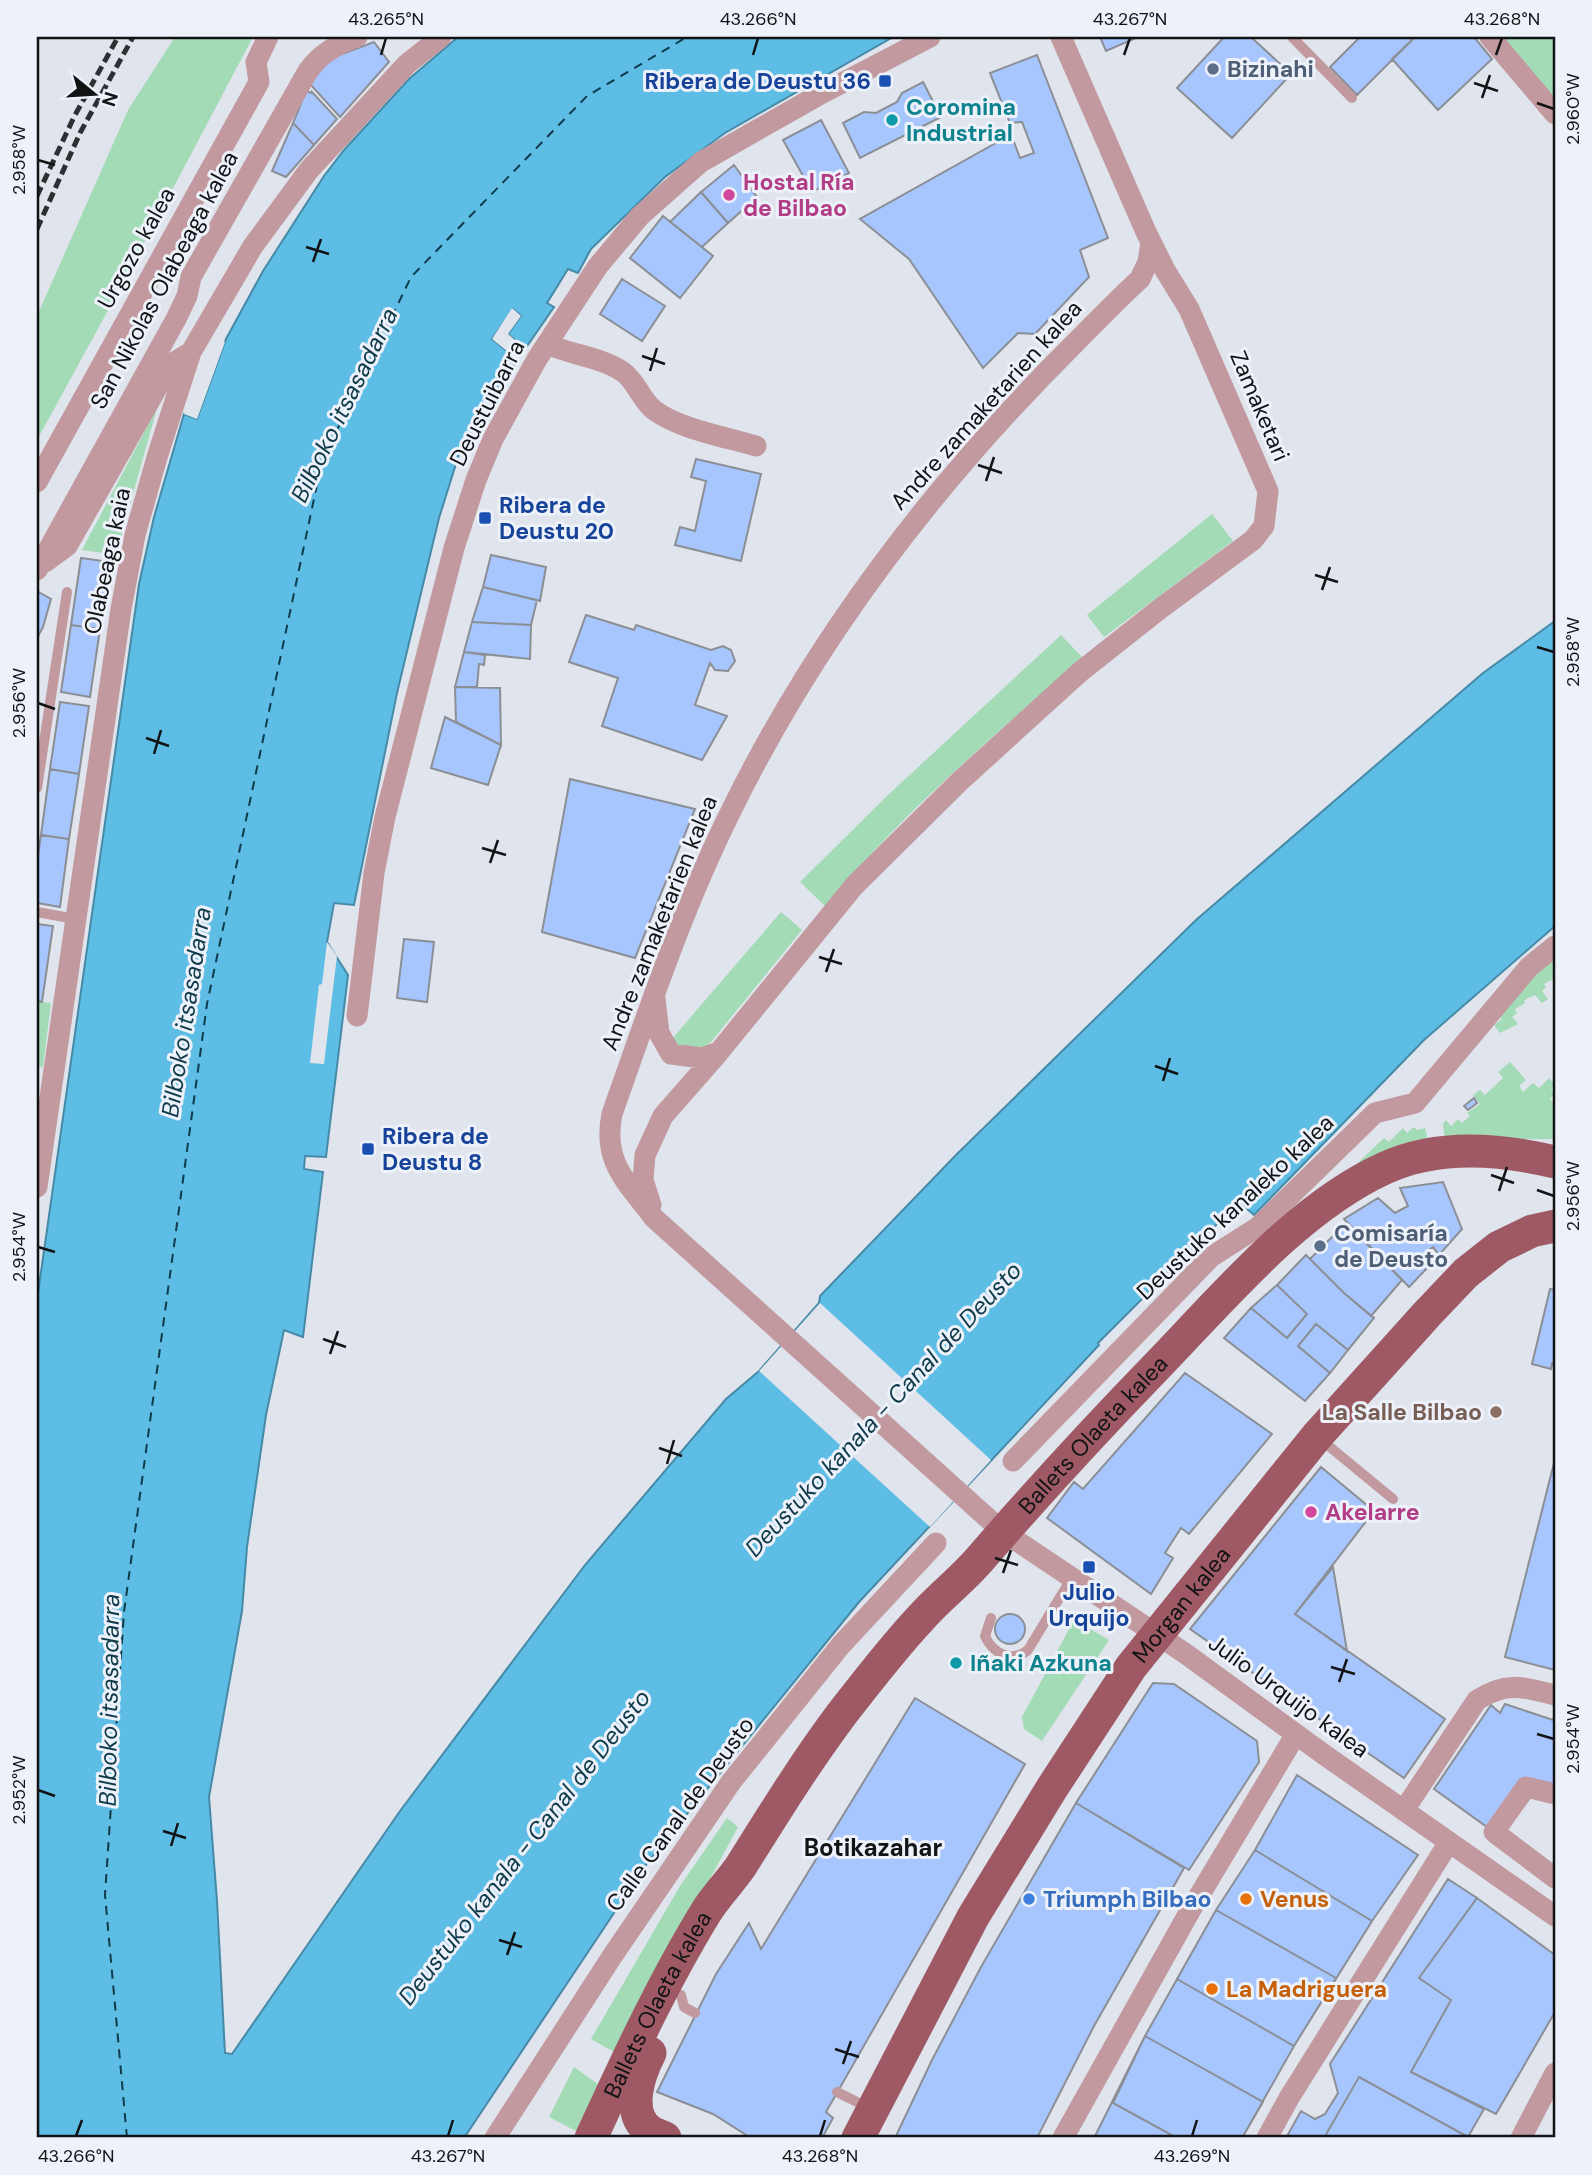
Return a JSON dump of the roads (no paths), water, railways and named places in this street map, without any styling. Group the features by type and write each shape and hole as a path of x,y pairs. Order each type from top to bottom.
{"main road":[{"name":"Ballets Olaeta kalea","path":"592,2138 661,1994 708,1910 841,1716 919,1619 978,1561 1066,1461 1221,1300 1289,1233 1324,1205 1387,1167 1421,1157 1464,1151 1547,1155"},
{"name":"Morgan kalea","path":"865,2124 994,1881 1124,1678 1157,1635 1317,1436 1466,1273 1499,1247 1532,1231 1555,1226"},
{"name":"Ballets Olaeta kalea","path":"648,2136 637,2110 638,2086 643,2066 688,2004 722,1918 733,1877"}],"street":[{"name":"Urgozo kalea","path":"37,482 259,82 256,62 268,37"},
{"name":"San Nikolas Olabeaga kalea","path":"37,569 176,318 187,296 191,277 308,71 317,58 333,47 357,37"},
{"name":"Olabeaga kaia","path":"37,1187 121,609 135,535 191,352 253,246 309,170 407,64 441,37"},
{"name":"Deustuibarra","path":"357,1016 374,873 385,817 454,548 476,480 499,427 547,344 598,266 640,216 701,162 817,96 930,37"},
{"path":"1061,37 1151,242"},
{"path":"1490,37 1555,114"},
{"name":"Andre zamaketarien kalea","path":"788,1338 654,1217 618,1171 611,1153 609,1130 612,1114 654,993 689,906 730,814 807,675 854,604 942,486 1038,380 1140,279 1148,262 1151,242"},
{"name":"Zamaketari","path":"719,1052 855,886 939,801 1080,672 1254,540 1264,526 1268,491 1189,309 1151,242"},
{"name":"Zamaketari","path":"1140,279 1159,285 1189,309"},
{"path":"547,344 609,364 624,372 652,409 667,418 756,446"},
{"name":"San Nikolas Olabeaga kalea","path":"37,569 67,546 170,365 191,352"},
{"name":"Deustuko kanaleko kalea","path":"1013,1461 1211,1257 1258,1227 1375,1112 1415,1104 1529,967 1555,946"},
{"path":"654,993 659,1033 671,1054 702,1058 719,1052"},
{"path":"654,1217 643,1180 645,1155 653,1134 663,1116 719,1052"},
{"name":"Julio Urquijo kalea","path":"788,1338 1002,1531 1157,1635 1555,1916"},
{"name":"Calle Canal de Deusto","path":"495,2138 611,1958 731,1782 841,1645 936,1543"},
{"path":"1404,1810 1477,1700 1494,1689 1514,1686 1555,1695"},
{"path":"1063,2138 1190,1911 1296,1734"},
{"path":"1555,1794 1526,1787 1494,1832 1555,1878"},
{"path":"1267,2138 1289,2098 1449,1842"},
{"path":"1521,2138 1555,2073"}],"lane":[{"path":"1292,37 1352,99"},
{"path":"37,788 67,592"},
{"path":"37,912 75,919"},
{"path":"1317,1436 1393,1499"},
{"path":"991,1618 985,1636 993,1648 1001,1655 1022,1655 1028,1650 1071,1579"},
{"path":"837,2092 865,2124"}],"water":[{"path":"458,37 893,37 725,133 665,177 591,249 578,273 568,269 547,303 554,307 525,349 508,334 521,316 513,309 492,339 518,360 460,451 439,518 397,693 354,905 334,903 327,942 348,975 326,1157 305,1156 304,1169 323,1172 303,1337 284,1330 266,1415 247,1547 242,1611 209,1797 225,2053 232,2054 400,1811 585,1565 726,1399 759,1371 819,1303 820,1296 957,1154 1196,920 1483,673 1555,621 1555,926 1424,1040 1254,1215 1239,1202 1098,1343 859,1602 648,1862 464,2138 37,2138 37,1300 139,584 154,517 184,414 197,419 226,339 263,271 324,176 344,150 409,79"}],"railway":[{"path":"37,196 74,117 118,37"},
{"path":"37,229 80,133 133,37"}],"place":[{"name":"Bizinahi","path":"1213,69"},
{"name":"Ribera de Deustu 36","path":"885,81"},
{"name":"Coromina Industrial","path":"892,120"},
{"name":"Hostal Ría de Bilbao","path":"729,195"},
{"name":"Ribera de Deustu 20","path":"485,518"},
{"name":"Ribera de Deustu 8","path":"368,1149"},
{"name":"Comisaría de Deusto","path":"1320,1246"},
{"name":"La Salle Bilbao","path":"1496,1412"},
{"name":"Akelarre","path":"1311,1512"},
{"name":"Julio Urquijo","path":"1089,1567"},
{"name":"Iñaki Azkuna","path":"956,1663"},
{"name":"Triumph Bilbao","path":"1029,1899"},
{"name":"Venus","path":"1246,1899"},
{"name":"La Madriguera","path":"1212,1989"}],"district":[{"name":"Botikazahar","path":"873,1847"}],"water label":[{"name":"Bilboko itsasadarra","path":"344,405"},
{"name":"Bilboko itsasadarra","path":"186,1012"},
{"name":"Deustuko kanala - Canal de Deusto","path":"883,1409"},
{"name":"Bilboko itsasadarra","path":"109,1700"},
{"name":"Deustuko kanala - Canal de Deusto","path":"524,1847"}]}
